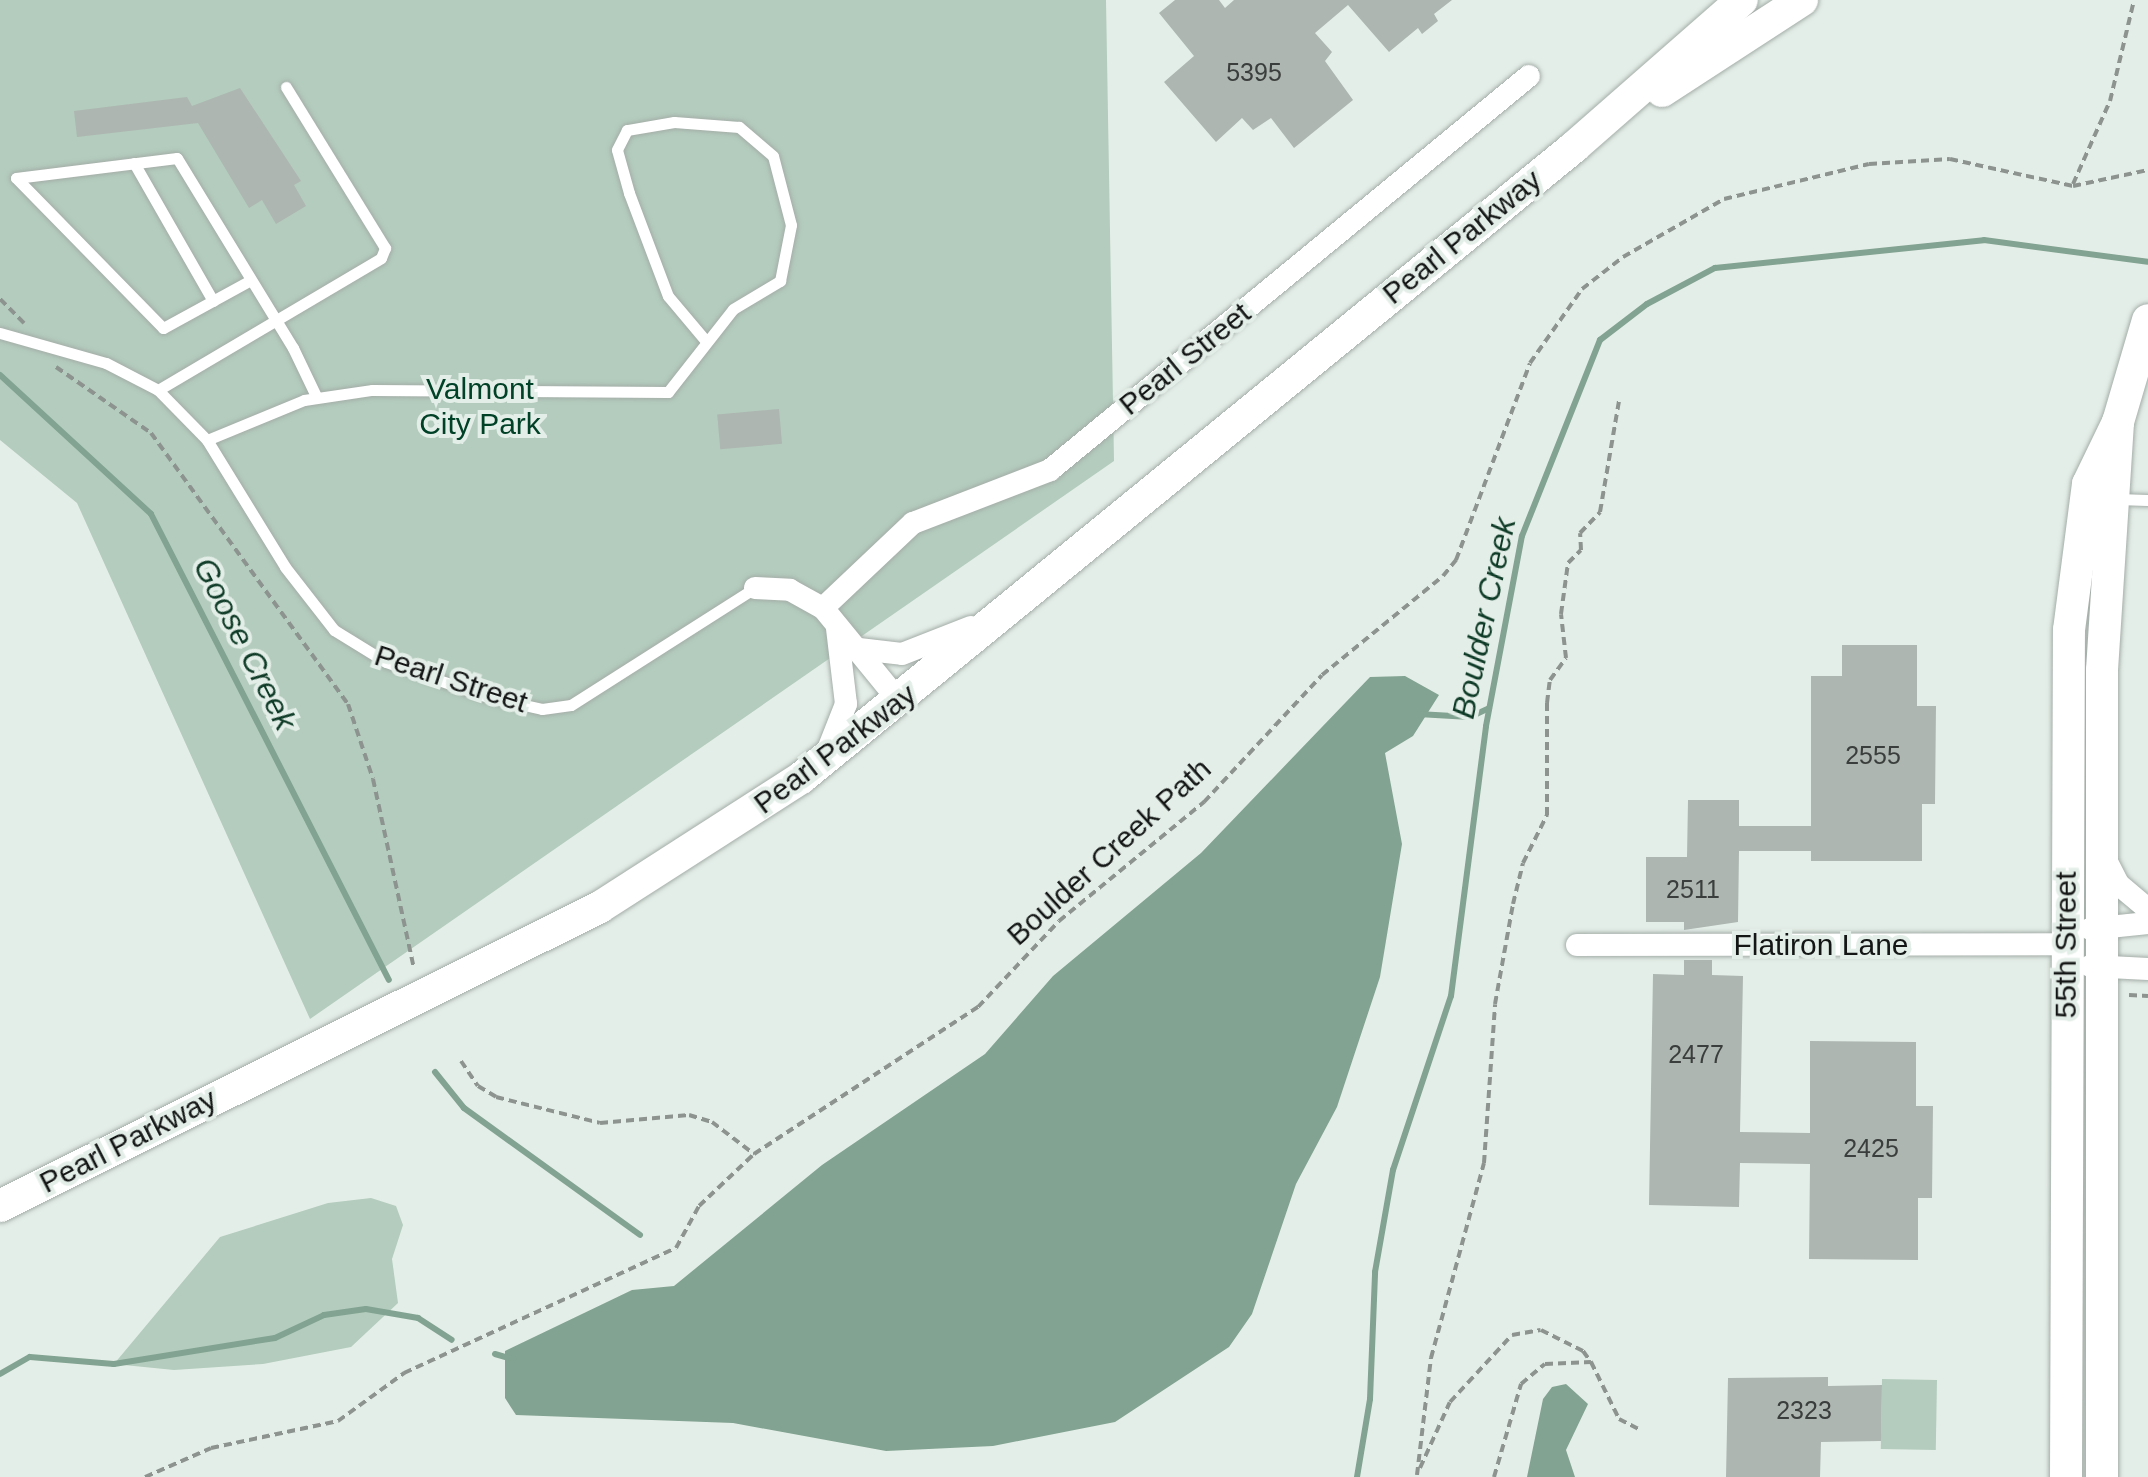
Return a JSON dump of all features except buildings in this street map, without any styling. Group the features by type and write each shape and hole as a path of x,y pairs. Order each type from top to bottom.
{"main road":[{"name":"Pearl Parkway","path":"0,1206 600,907 818,764 900,702 1574,147 1742,0"},
{"name":"Pearl Parkway","path":"1574,147 1802,0"},
{"name":"55th Street","path":"2066,1477 2067,668 2074,574 2088,484 2118,422 2148,320"},
{"name":"55th Street","path":"2102,1477 2116,978 2102,924 2103,630 2133,499 2118,422"}],"street":[{"name":"Pearl Street","path":"829,614 913,524 1050,470 1529,76"},
{"name":"Pearl Street","path":"755,588 790,590 829,614 900,702"},
{"path":"859,649 922,650 1015,606"},
{"path":"818,764 846,704 829,614"},
{"path":"2102,848 2118,884 2148,909"},
{"path":"2148,923 2102,924 2066,944 2074,958 2116,978 2148,970"},
{"name":"Flatiron Lane","path":"1577,945 2066,944"}],"lane":[{"path":"158,390 382,258 385,248 286,86"},
{"path":"207,440 253,416 318,398 458,388 668,392 732,308 780,282 791,226 774,156 739,127 674,122 627,130 617,150 629,193 668,296 705,340"},
{"path":"250,281 162,328 16,178 177,158 250,281 318,398"},
{"path":"134,164 213,301"},
{"name":"Pearl Street","path":"0,332 130,372 158,390 207,440 285,567 334,630 386,662 488,697 542,708 571,706 683,628 755,588"}],"path":[{"path":"2073,186 2110,101 2134,0"},
{"name":"Boulder Creek Path","path":"145,1477 212,1448 338,1421 404,1373 641,1259 662,1256 676,1248 699,1206 754,1154 978,1007 1087,896 1204,802 1322,675 1443,576 1456,560 1530,362 1582,290 1623,257 1724,199 1868,164 1964,161 2073,186 2148,170"},
{"path":"0,299 40,342 57,368 151,433 348,704 372,778 414,968"},
{"path":"1417,1476 1438,1322 1484,1163 1495,1004 1513,904 1522,864 1547,815 1547,703 1550,680 1566,658 1560,614 1568,563 1600,512 1619,401"},
{"path":"2116,978 2129,996 2148,996"},
{"path":"461,1061 478,1086 496,1097 600,1123 689,1115 712,1122 754,1154"},
{"path":"1417,1476 1450,1402 1512,1336 1541,1330 1583,1351 1619,1420 1640,1430"},
{"path":"1494,1477 1521,1384 1545,1364 1591,1362"}],"green space":[{"name":"Valmont City Park","path":"0,0 1106,0 1114,461 310,1019 77,503 0,440"},
{"path":"371,1198 396,1206 403,1225 392,1259 398,1303 351,1347 263,1364 174,1370 114,1364 220,1237 328,1203"},
{"path":"1882,1379 1937,1380 1936,1450 1881,1449"}],"shaded area":[{"path":"1405,676 1439,695 1413,736 1385,753 1402,844 1380,977 1337,1107 1296,1184 1252,1314 1229,1347 1115,1422 993,1446 886,1451 733,1423 516,1415 505,1398 505,1351 632,1290 674,1286 822,1165 985,1054 1053,976 1201,853 1370,677"},
{"path":"1566,1384 1588,1404 1566,1450 1575,1477 1527,1477 1543,1399 1552,1387"}],"waterway":[{"name":"Boulder Creek","path":"1357,1477 1370,1399 1375,1272 1393,1170 1451,996 1486,726 1522,536 1600,340 1647,304 1715,268 1984,240 2148,262"},
{"name":"Goose Creek","path":"0,375 151,514 389,980"},
{"path":"1418,714 1470,717 1489,708"},
{"name":"Goose Creek","path":"435,1072 464,1108 640,1235"},
{"path":"0,1374 30,1357 114,1364 275,1338 324,1315 366,1309 418,1318 452,1340"},
{"path":"495,1354 513,1359"}]}
